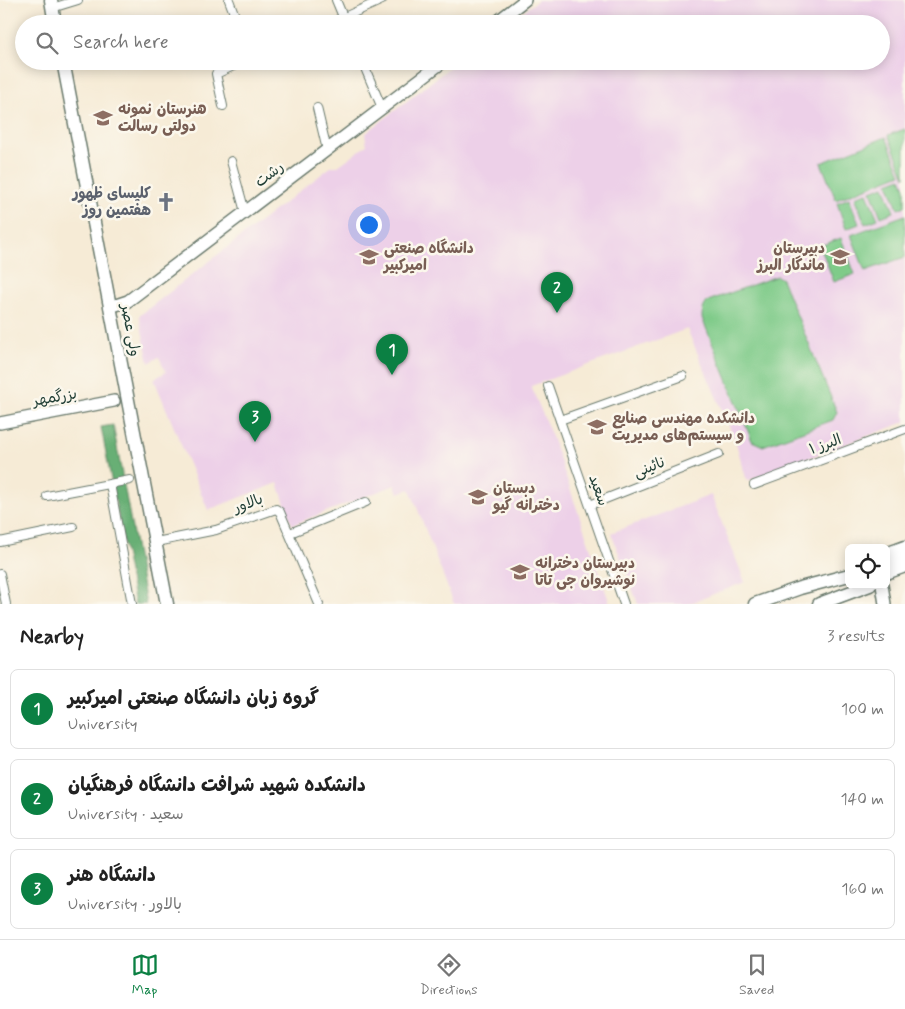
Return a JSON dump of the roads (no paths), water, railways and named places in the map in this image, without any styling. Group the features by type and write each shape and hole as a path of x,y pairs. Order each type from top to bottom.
{"main road":[{"name":"ولی عصر","path":"65,70 110,307 121,400 156,542 167,604"},
{"path":"890,553 905,547"},
{"path":"890,562 905,556"},
{"path":"890,572 905,566"},
{"path":"755,604 800,588 845,569"},
{"path":"890,578 905,572"},
{"path":"800,588 845,576"},
{"path":"818,604 828,595 845,589"},
{"path":"818,604 859,589"}],"street":[{"path":"52,4 78,0"},
{"path":"230,0 235,15"},
{"path":"336,0 343,15"},
{"path":"354,15 382,0"},
{"path":"506,15 525,0"},
{"path":"223,106 216,74 225,70"},
{"path":"366,70 382,108"},
{"name":"رشت","path":"110,307 128,301 432,70"},
{"path":"317,108 327,150"},
{"path":"231,161 245,212"},
{"path":"560,420 683,376"},
{"name":"سعید","path":"548,386 624,604"},
{"name":"بزرگمهر","path":"0,422 121,400"},
{"name":"البرز ۱","path":"754,485 905,429"},
{"name":"نائینی","path":"590,505 719,454"},
{"path":"47,496 130,480"},
{"path":"110,484 132,604"},
{"path":"290,533 366,502"},
{"name":"بالاور","path":"156,542 216,530 273,509 280,512 320,604"},
{"path":"0,542 73,527"},
{"path":"0,574 6,604"},
{"path":"883,589 885,604"}],"place":[{"name":"هنرستان نمونه دولتی رسالت","path":"103,118"},
{"name":"کلیسای ظهور هفتمین روز","path":"166,202"},
{"name":"دانشگاه صنعتی امیرکبیر","path":"369,257"},
{"name":"دبیرستان ماندگار البرز","path":"840,257"},
{"name":"دانشکده شهید شرافت دانشگاه فرهنگیان","path":"557,313"},
{"name":"گروه زبان دانشگاه صنعتی امیرکبیر","path":"392,375"},
{"name":"دانشکده مهندسی صنایع و سیستم‌های مدیریت","path":"597,427"},
{"name":"دانشگاه هنر","path":"255,442"},
{"name":"دبستان دخترانه گیو","path":"478,497"},
{"name":"دبیرستان دخترانه نوشیروان جی تاتا","path":"520,572"}]}
